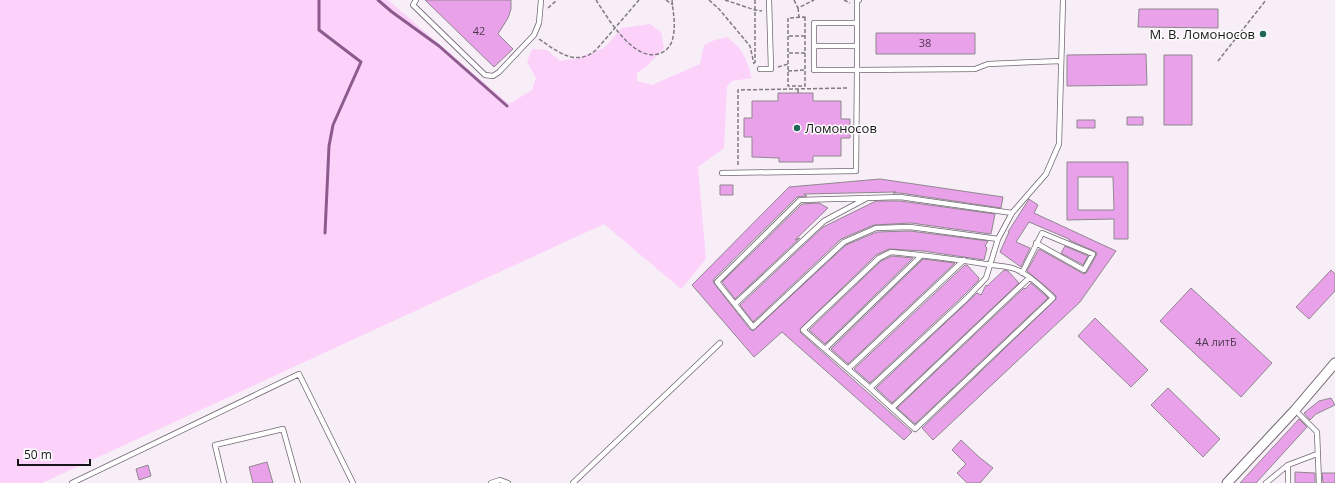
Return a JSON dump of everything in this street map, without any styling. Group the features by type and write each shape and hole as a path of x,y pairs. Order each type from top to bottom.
{"street":[{"path":"1227,483 1295,410 1335,363"}],"lane":[{"path":"416,0 414,5 485,75 493,76 499,72 534,35 539,23 541,0"},
{"path":"760,69 770,69 769,0"},
{"path":"722,173 856,171 858,0"},
{"path":"870,388 966,299 986,278 998,239 1012,213 1046,174 1059,144 1060,61 1063,0"},
{"path":"857,23 814,23 814,70 975,69 988,64 1060,61"},
{"path":"814,46 857,46"},
{"path":"998,239 910,227 876,228 844,242 753,327 717,282 800,200 900,197 1012,213"},
{"path":"735,304 824,221 867,198"},
{"path":"1022,273 1036,243 1042,233 1093,254 1084,270 1036,243"},
{"path":"891,252 964,260 1016,269 1042,287 1053,298 915,429 848,368 803,330 879,258 891,252"},
{"path":"825,349 922,255"},
{"path":"848,368 964,260"},
{"path":"892,408 1029,278"},
{"path":"573,483 720,344"},
{"path":"72,483 299,374 353,483"},
{"path":"1295,410 1317,432 1318,483"},
{"path":"224,483 215,445 283,429 298,483"},
{"path":"1266,483 1288,464 1318,454"},
{"path":"1288,464 1288,483"},
{"path":"491,483 500,480 508,483"}],"path":[{"path":"540,15 557,0"},
{"path":"596,0 615,28 628,43 643,53 649,55 661,52 668,48 672,43 674,36 675,13 672,0"},
{"path":"534,35 561,53 580,58 590,55 639,0"},
{"path":"666,0 672,5"},
{"path":"709,0 719,9 750,46 755,68 755,0"},
{"path":"726,0 755,10 769,11"},
{"path":"794,0 798,8 799,17"},
{"path":"798,8 814,0"},
{"path":"1218,61 1266,0"},
{"path":"738,173 738,90 798,87 805,86 805,17 788,18 788,86 798,87 856,89"},
{"path":"788,36 805,36"},
{"path":"788,54 805,53"},
{"path":"770,69 788,64"},
{"path":"788,71 805,70"},
{"path":"798,87 798,93"}],"shaded area":[{"path":"0,0 388,0 509,104 532,90 536,78 527,62 532,49 547,50 560,61 579,58 604,48 622,28 650,24 661,32 664,48 646,67 637,73 637,81 652,85 700,64 704,45 727,37 741,50 752,78 732,81 727,86 724,148 698,167 706,259 681,289 604,224 42,483 0,483"}],"building":[{"path":"425,0 511,0 511,9 508,18 498,34 513,49 494,67"},
{"path":"1139,9 1218,9 1218,28 1138,27"},
{"path":"876,33 975,33 975,54 876,54"},
{"path":"1146,54 1147,85 1067,86 1067,55"},
{"path":"1164,55 1192,55 1192,125 1164,125"},
{"name":"Ломоносов","path":"778,93 813,93 813,101 841,101 841,119 850,119 850,138 841,138 841,156 813,156 813,162 779,162 779,158 752,157 752,137 744,137 744,118 752,118 752,101 778,101"},
{"path":"1127,117 1143,117 1143,125 1127,125"},
{"path":"1077,120 1095,120 1095,128 1077,128"},
{"path":"1067,162 1128,162 1128,239 1114,239 1114,219 1067,220","holes":["1078,177 1113,177 1114,210 1078,210"]},
{"path":"880,179 1003,197 1001,208 893,193 896,192 804,194 807,196 797,197 714,279 713,282 753,331 846,245 877,232 910,231 988,241 985,246 987,248 984,260 923,251 889,249 876,255 800,329 801,333 912,432 904,440 782,332 754,357 692,285 789,187"},
{"path":"720,185 733,185 733,195 720,195"},
{"path":"1029,199 1038,205 1034,213 1116,251 1080,302 933,440 922,428 1056,299 1056,296 1052,292 1027,271 1039,249 1084,274 1087,272 1096,256 1097,253 1094,251 1029,222 1016,242 1030,248 1021,267 1000,252 1008,232"},
{"path":"876,201 900,201 995,214 991,234 911,223 874,225 841,239 753,322 740,305 823,227"},
{"path":"819,203 828,208 795,240 800,238 735,299 722,282 802,204"},
{"path":"1065,246 1088,256 1083,265 1061,253"},
{"path":"892,256 913,258 825,344 809,330 881,261"},
{"path":"923,259 955,263 848,364 831,349"},
{"path":"965,265 967,265 979,278 978,281 963,296 870,383 854,369"},
{"path":"1004,270 1008,271 1019,283 892,403 876,388 977,293 981,295 986,285 987,286"},
{"path":"1331,270 1335,274 1335,291 1309,319 1296,307"},
{"path":"1031,283 1048,298 915,424 897,408 1024,288 1025,289"},
{"path":"1191,288 1272,363 1241,397 1160,321"},
{"path":"1095,318 1148,370 1131,387 1078,336"},
{"path":"1168,388 1220,439 1203,457 1151,405"},
{"path":"1331,398 1335,405 1316,414 1310,420 1304,413 1319,401"},
{"path":"1299,419 1307,427 1256,483 1240,483"},
{"path":"961,440 993,468 980,483 967,483 957,473 966,464 952,450"},
{"path":"267,462 273,483 253,483 249,467"},
{"path":"148,465 151,476 139,480 136,469"},
{"path":"1295,472 1315,473 1315,483 1295,483"},
{"path":"1322,473 1335,473 1335,483 1323,483"}],"waterway":[{"path":"319,0 319,30 361,62 333,125 329,146 325,233"},
{"path":"378,0 439,46 507,106"}],"place":[{"name":"М. В. Ломоносов","path":"1263,34"},
{"name":"Ломоносов","path":"797,128"}]}
